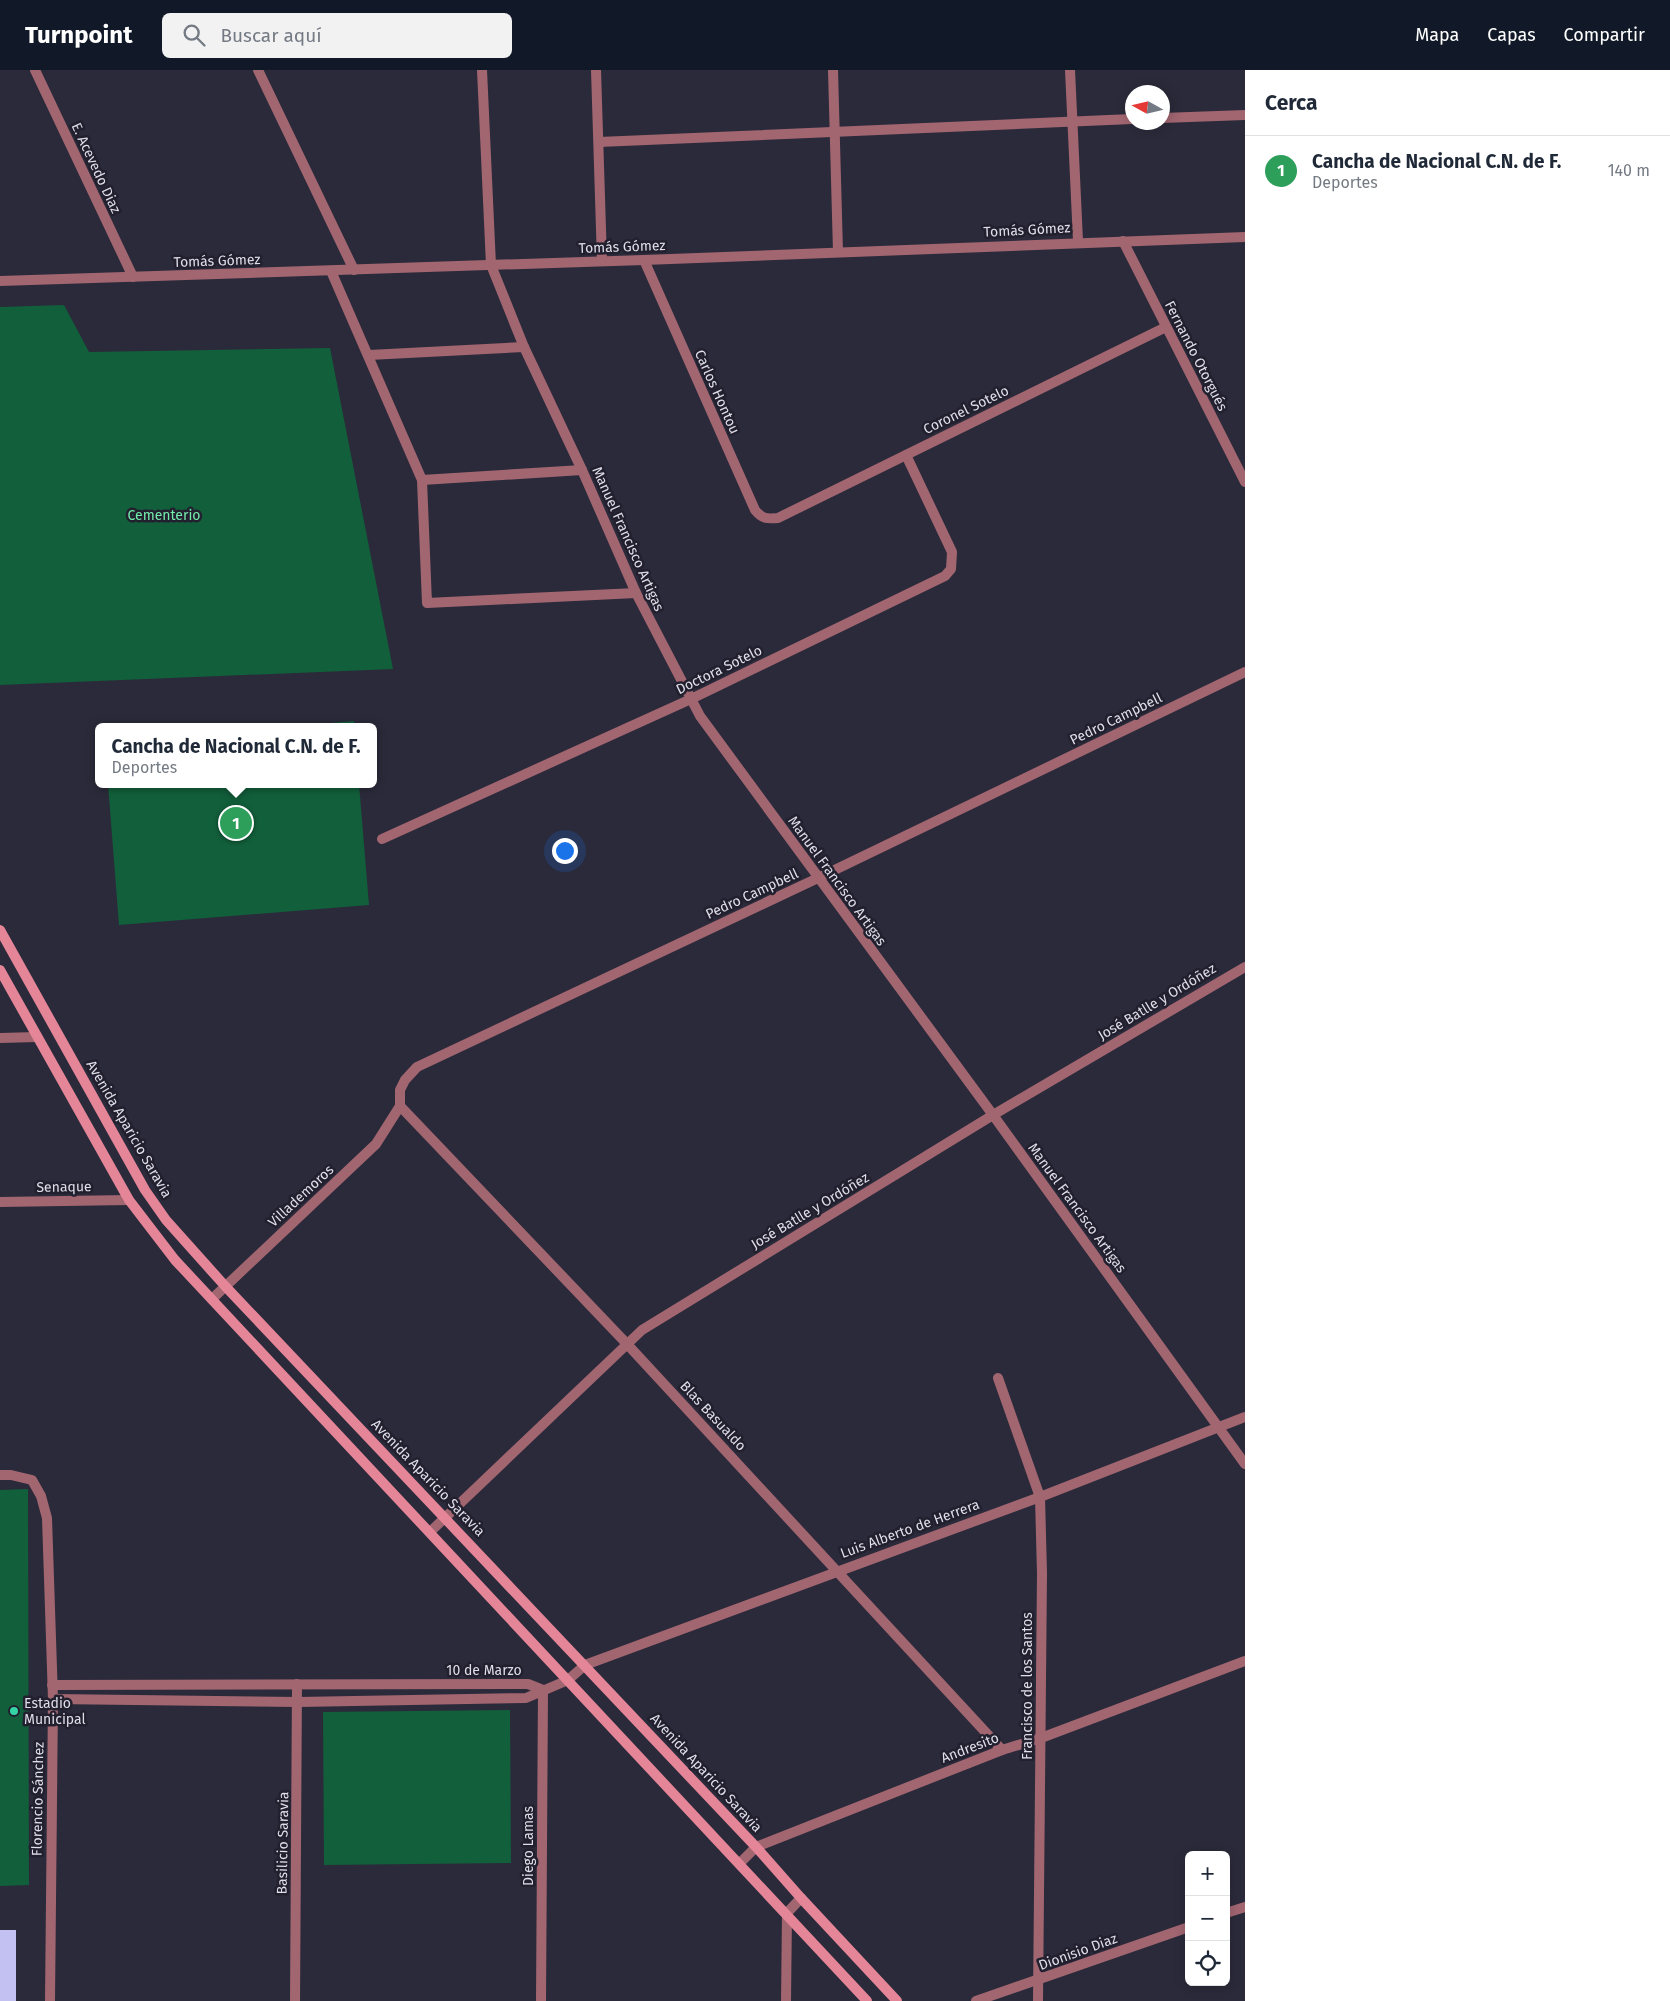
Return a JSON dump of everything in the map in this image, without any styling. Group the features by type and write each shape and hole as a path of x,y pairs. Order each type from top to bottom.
{"street":[{"name":"E. Acevedo Diaz","path":"35,70 133,277"},
{"path":"258,70 354,270"},
{"name":"Manuel Francisco Artigas","path":"482,70 491,265 524,347 582,470 636,593 700,716 994,1115 1245,1464"},
{"path":"596,70 602,262"},
{"path":"832,70 838,252"},
{"path":"1070,70 1078,242"},
{"path":"1170,118 1245,115"},
{"path":"599,142 1125,119"},
{"name":"Tomás Gómez","path":"0,281 602,262 1245,237"},
{"name":"Fernando Otorgués","path":"1123,241 1245,482"},
{"name":"Carlos Hontou","path":"644,260 755,510 761,518 778,518"},
{"path":"331,271 422,480 427,603 636,593"},
{"name":"Coronel Sotelo","path":"778,518 1166,326"},
{"path":"369,355 524,347"},
{"name":"Doctora Sotelo","path":"382,839 691,699 945,576 951,569 952,552 906,455"},
{"path":"422,480 582,470"},
{"name":"Pedro Campbell","path":"400,1106 400,1090 404,1080 417,1067 818,878 1245,672"},
{"name":"Avenida Aparicio Saravia","path":"0,930 145,1190 166,1220 225,1286 446,1516 756,1847 897,2001"},
{"name":"José Batlle y Ordóñez","path":"430,1532 642,1330 994,1115 1245,967"},
{"path":"0,970 129,1200 151,1231 212,1299 787,1913 867,2001"},
{"path":"0,1038 37,1037"},
{"name":"Villademoros","path":"212,1299 376,1144 400,1106"},
{"name":"Blas Basualdo","path":"400,1106 627,1344 1002,1750"},
{"name":"Senaque","path":"0,1202 129,1200"},
{"path":"151,1231 166,1220"},
{"name":"Francisco de los Santos","path":"998,1378 1040,1497 1042,1573 1038,2001"},
{"name":"Luis Alberto de Herrera","path":"585,1665 837,1570 1040,1497 1245,1417"},
{"name":"Florencio Sánchez","path":"0,1475 11,1475 32,1480 41,1496 47,1518 53,1699 50,2001"},
{"name":"Andresito","path":"740,1863 756,1847 1002,1750 1041,1738 1245,1661"},
{"path":"543,1690 568,1680 585,1665"},
{"name":"10 de Marzo","path":"52,1684 528,1684 543,1690"},
{"name":"Basilicio Saravia","path":"295,2001 297,1684"},
{"name":"10 de Marzo","path":"53,1699 298,1702 526,1698 543,1690"},
{"name":"Diego Lamas","path":"541,2001 543,1690"},
{"path":"786,2001 787,1913 801,1898"},
{"path":"1230,1912 1245,1907"},
{"name":"Dionisio Diaz","path":"976,2001 1185,1928"}],"green space":[{"name":"Cementerio","path":"64,305 89,352 330,348 393,669 0,685 0,307"},
{"path":"354,721 354,723 330,723"},
{"path":"108,788 359,788 369,905 119,925"},
{"name":"Estadio Municipal","path":"28,1489 29,1885 0,1886 0,1490"},
{"path":"510,1710 511,1863 324,1865 323,1712"}],"building":[{"path":"0,1930 16,1930 16,2001 0,2001"}],"place":[{"name":"Cancha de Nacional C.N. de F.","path":"236,823"},
{"name":"Estadio Municipal","path":"14,1711"}]}
